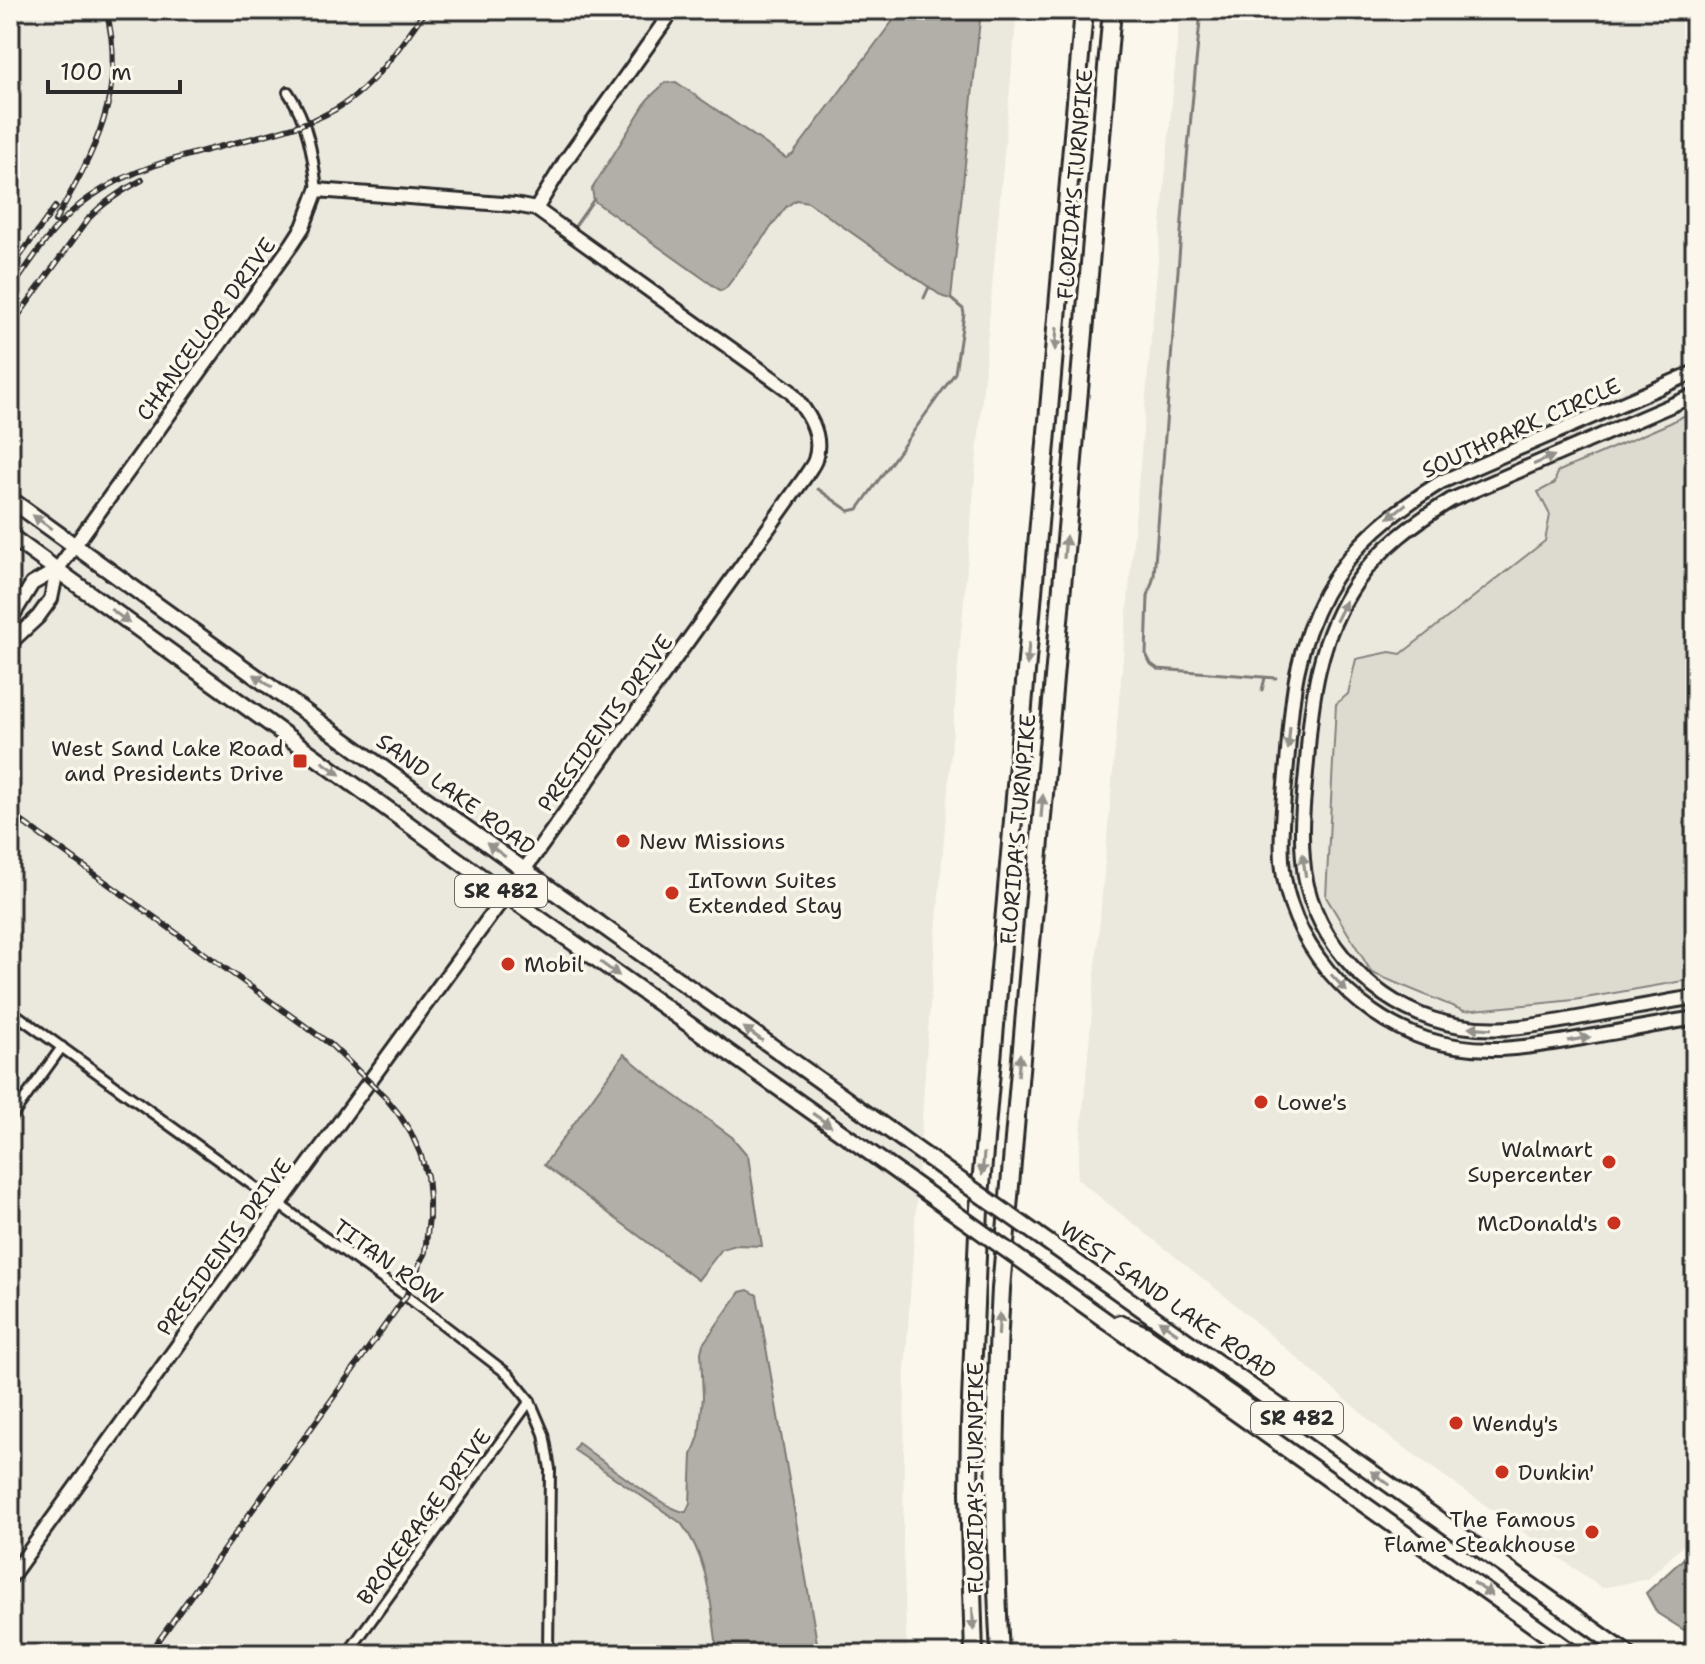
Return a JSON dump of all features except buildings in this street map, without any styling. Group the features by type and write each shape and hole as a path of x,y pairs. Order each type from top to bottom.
{"highway":[{"name":"FLORIDA'S TURNPIKE","path":"974,1654 970,1425 979,1208 1084,10"},
{"name":"FLORIDA'S TURNPIKE","path":"1000,1654 995,1479 1001,1289 1112,10"},
{"path":"1683,1654 1695,1648"}],"main road":[{"name":"SAND LAKE ROAD","path":"10,499 1035,1233"},
{"name":"SR 482","path":"10,536 505,894 1574,1654"},
{"name":"WEST SAND LAKE ROAD","path":"1035,1233 1628,1654"},
{"path":"1087,1307 1145,1334 1252,1409 1269,1415 1283,1408"}],"street":[{"path":"536,209 566,160 673,10"},
{"name":"CHANCELLOR DRIVE","path":"10,643 38,617 51,599 57,570 303,227 317,190 314,163 304,124 288,92"},
{"name":"PRESIDENTS DRIVE","path":"10,1578 524,870 816,458 817,434 808,412 790,391 536,209 317,190"},
{"name":"SOUTHPARK CIRCLE","path":"1695,372 1441,482 1381,523 1359,547 1339,571 1325,595 1299,659 1281,829 1282,864 1289,898 1316,954 1336,981 1364,1007 1395,1025 1440,1043 1486,1050 1524,1049 1695,1018"},
{"name":"SOUTHPARK CIRCLE","path":"1695,395 1451,500 1418,520 1374,560 1343,604 1319,665 1309,729 1302,830 1303,862 1309,892 1333,943 1352,967 1377,990 1431,1019 1459,1027 1522,1028 1695,997"},
{"name":"CHANCELLOR DRIVE","path":"10,620 32,584 57,570"},
{"name":"TITAN ROW","path":"10,1010 508,1374 530,1401 544,1434 550,1469 548,1654"},
{"path":"10,1119 62,1047"},
{"name":"BROKERAGE DRIVE","path":"347,1654 530,1401"}],"shaded area":[{"path":"10,10 1017,10 927,1043 905,1371 903,1545 907,1654 10,1654"},
{"path":"901,10 981,10 951,299 943,297 808,202 796,200 786,207 721,291 594,201 592,189 648,99 665,83 676,82 786,158 793,154"},
{"path":"1180,10 1695,10 1695,1534 1648,1579 1602,1588 1388,1436 1225,1296 1077,1179"},
{"path":"1695,410 1695,979 1574,1000 1464,1011 1372,973 1326,897 1336,704 1348,694 1356,659 1390,652 1401,654 1545,541 1550,515 1538,492 1555,483 1557,472"},
{"path":"624,1054 732,1137 748,1156 762,1246 736,1245 722,1249 698,1280 544,1165"},
{"path":"748,1290 757,1295 819,1654 718,1654 704,1569 691,1537 681,1523 574,1450 578,1443 649,1494 686,1512 690,1503 692,1455 699,1436 703,1397 703,1344 740,1292"},
{"path":"1695,1548 1695,1622 1684,1630 1657,1613 1646,1593"}],"waterway":[{"path":"1201,10 1154,576 1148,596 1146,654 1158,669 1276,678"},
{"path":"573,229 594,199"},
{"path":"924,298 929,287"},
{"path":"818,489 849,511 858,509 955,373 964,314 963,309 951,299"},
{"path":"1262,690 1265,678"}],"railway":[{"path":"55,221 94,146 110,95 112,40 106,10"},
{"path":"10,291 66,217 89,198 150,167 286,129 335,110 376,76 426,10"},
{"path":"10,327 89,218 114,197 142,180"},
{"path":"10,270 55,207"},
{"path":"10,813 330,1044 398,1113 411,1133 427,1176 429,1218 425,1252 406,1296 149,1654"}],"place":[{"name":"West Sand Lake Road and Presidents Drive","path":"300,761"},
{"name":"New Missions","path":"623,841"},
{"name":"InTown Suites Extended Stay","path":"672,893"},
{"name":"Mobil","path":"508,964"},
{"name":"Lowe's","path":"1261,1102"},
{"name":"Walmart Supercenter","path":"1609,1162"},
{"name":"McDonald's","path":"1614,1223"},
{"name":"Wendy's","path":"1456,1423"},
{"name":"Dunkin'","path":"1502,1472"},
{"name":"The Famous Flame Steakhouse","path":"1592,1532"}]}
